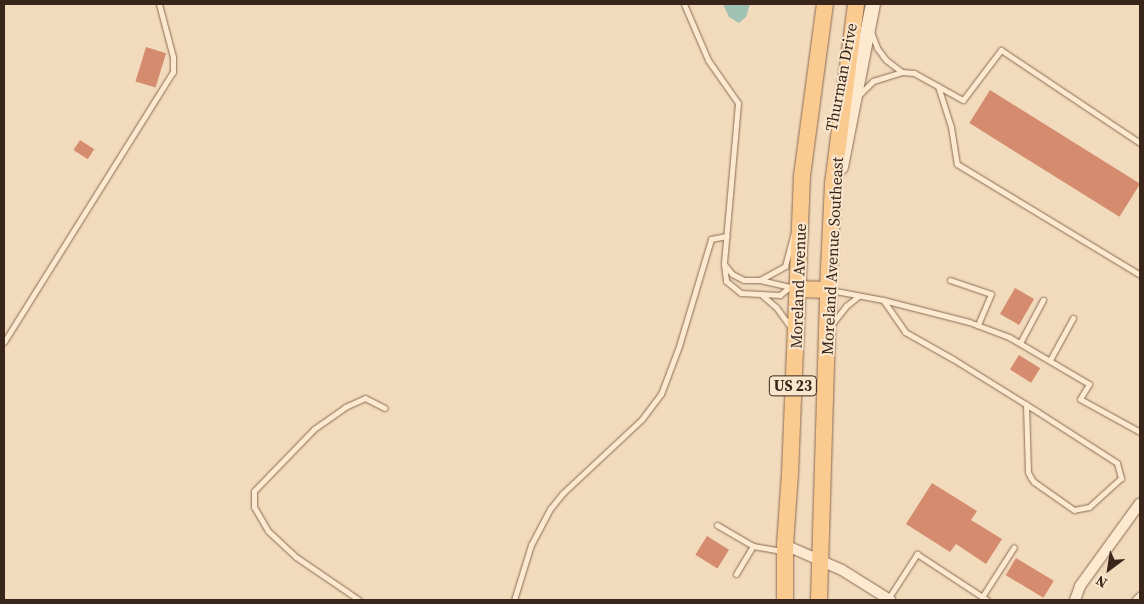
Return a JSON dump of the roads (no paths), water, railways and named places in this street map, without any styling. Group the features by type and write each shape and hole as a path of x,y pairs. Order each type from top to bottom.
{"main road":[{"name":"Moreland Avenue","path":"785,600 785,548 796,335 793,288 802,176 825,4"},
{"name":"Moreland Avenue Southeast","path":"819,600 826,336 834,184 856,4"},
{"name":"Thurman Drive","path":"834,184 844,161 873,4"},
{"path":"793,288 828,290"}],"street":[{"path":"1075,600 1080,586 1140,503"},
{"path":"785,548 842,570 889,600"}],"lane":[{"path":"4,342 173,72 173,57 159,4"},
{"path":"684,4 708,60 738,103 724,264 726,281 733,288 750,295 780,295 793,288"},
{"path":"869,25 876,48 886,60 902,72"},
{"path":"855,100 873,81 902,72 914,74 964,100 1001,50 1140,142"},
{"path":"938,86 951,127 957,164 1140,275"},
{"path":"724,264 732,274 751,282 760,280 785,266 790,253 791,238 800,218"},
{"path":"514,600 531,545 550,509 562,492 642,419 661,394 711,239 726,236"},
{"path":"760,280 793,288"},
{"path":"950,280 991,294 978,325"},
{"path":"828,290 883,300 978,325 1020,344 1089,384 1080,399 1140,432"},
{"path":"762,294 776,306 796,335"},
{"path":"826,336 838,314 859,296"},
{"path":"883,300 905,332 1026,404 1117,463 1121,478 1089,507 1074,510 1031,478 1028,472 1026,404"},
{"path":"1020,344 1043,300"},
{"path":"1050,360 1073,318"},
{"path":"359,600 296,557 268,531 254,507 254,491 314,429 345,408 365,398 385,408"},
{"path":"717,525 752,546 785,548"},
{"path":"736,574 752,546"},
{"path":"889,600 916,554 985,599 1014,547"},
{"path":"1134,600 1140,594"}]}
